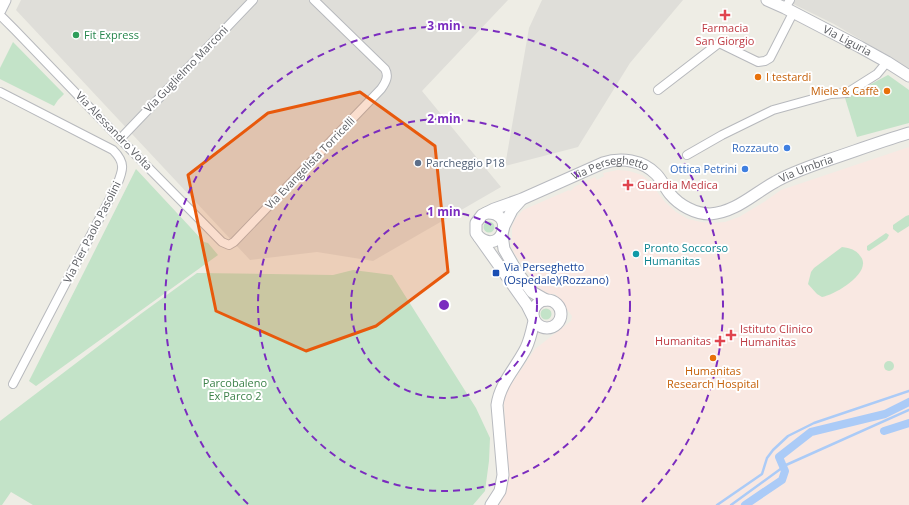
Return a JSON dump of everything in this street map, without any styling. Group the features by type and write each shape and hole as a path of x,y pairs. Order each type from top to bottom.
{"street":[{"path":"0,10 5,0"},
{"name":"Via Guglielmo Marconi","path":"120,139 253,0"},
{"name":"Via Evangelista Torricelli","path":"229,245 234,242 385,84 387,73 385,69 314,0"},
{"name":"Via Liguria","path":"767,0 789,7 909,76"},
{"path":"658,90 719,42 758,62 764,62 770,58 789,7"},
{"name":"Via Alessandro Volta","path":"0,15 222,242 229,245"},
{"path":"687,156 722,135 773,110 831,94 847,93 877,74 887,62"},
{"name":"Via Pier Paolo Pasolini","path":"0,92 113,150 121,161 122,166 122,173 117,185 13,384"},
{"name":"Via Umbria","path":"708,214 730,210 775,182 810,167 909,133"},
{"name":"Via Perseghetto","path":"486,213 522,199 603,163 623,159 632,160 649,169 659,178 678,202 688,208 708,214"},
{"name":"Via Perseghetto","path":"503,231 512,210 522,199"},
{"path":"526,348 557,324 561,314 557,304 532,292 517,272 504,248 500,217 491,213 486,213 478,219 476,224 475,229 479,238 527,305 533,319 542,327 550,328"},
{"path":"479,238 483,241 491,242 498,239 503,231"},
{"path":"491,505 500,492 503,475 497,405 498,395 526,348 533,319 532,313 535,306 539,302 546,300"}],"highlighted area":[{"path":"360,92 435,146 448,272 376,326 306,351 216,311 188,175 268,113"}],"shaded area":[{"path":"21,0 508,0 422,91 501,187 373,261 317,252 250,260 16,10"},
{"path":"542,0 683,0 630,63 578,147 505,166 529,28"},
{"path":"785,0 909,0 909,68 834,24"},
{"name":"Istituto Clinico Humanitas","path":"909,147 909,505 499,505 508,484 504,402 506,392 535,349 571,321 572,316 555,294 549,294 540,289 514,253 512,244 512,226 516,218 523,210 569,190 570,191 574,187 595,177 597,180 604,176 603,173 618,170 629,171 642,175 648,180 665,202 676,212 688,219 713,223 725,222 739,217 781,190"}],"green space":[{"path":"13,42 64,94 54,106 0,79 0,68"},
{"path":"888,75 909,90 909,123 857,137 845,98"},
{"path":"136,169 218,255 36,386 29,381"},
{"path":"909,215 909,226 898,233 893,229 893,225"},
{"path":"489,221 493,223 495,227 493,231 489,233 485,231 483,227 485,223"},
{"path":"886,233 889,235 887,239 869,251 867,250 867,246"},
{"path":"842,247 853,250 861,257 863,263 861,270 857,276 843,288 822,297 817,294 808,284 811,272 814,268"},
{"name":"Parcobaleno Ex Parco 2","path":"353,270 392,275 476,408 490,438 485,491 473,505 33,505 11,492 2,505 0,505 0,421 197,273 333,275"},
{"path":"546,308 550,310 552,314 550,318 546,320 542,318 540,314 542,310"},
{"path":"889,361 894,366 889,371 884,366"}],"waterway":[{"path":"717,505 762,474 767,458 788,436 814,423 909,391"},
{"path":"745,505 782,480 785,471 779,457 811,432 885,414 909,402"},
{"path":"731,505 786,465 909,410"},
{"path":"884,431 909,423"}],"place":[{"name":"Farmacia San Giorgio","path":"725,15"},
{"name":"Fit Express","path":"76,35"},
{"name":"I testardi","path":"758,77"},
{"name":"Miele & Caffè","path":"887,91"},
{"name":"Rozzauto","path":"787,148"},
{"name":"Parcheggio P18","path":"418,163"},
{"name":"Ottica Petrini","path":"745,169"},
{"name":"Guardia Medica","path":"628,185"},
{"name":"Pronto Soccorso Humanitas","path":"636,254"},
{"name":"Via Perseghetto (Ospedale)(Rozzano)","path":"496,273"},
{"name":"Istituto Clinico Humanitas","path":"731,335"},
{"name":"Humanitas","path":"720,341"},
{"name":"Humanitas Research Hospital","path":"713,358"}]}
